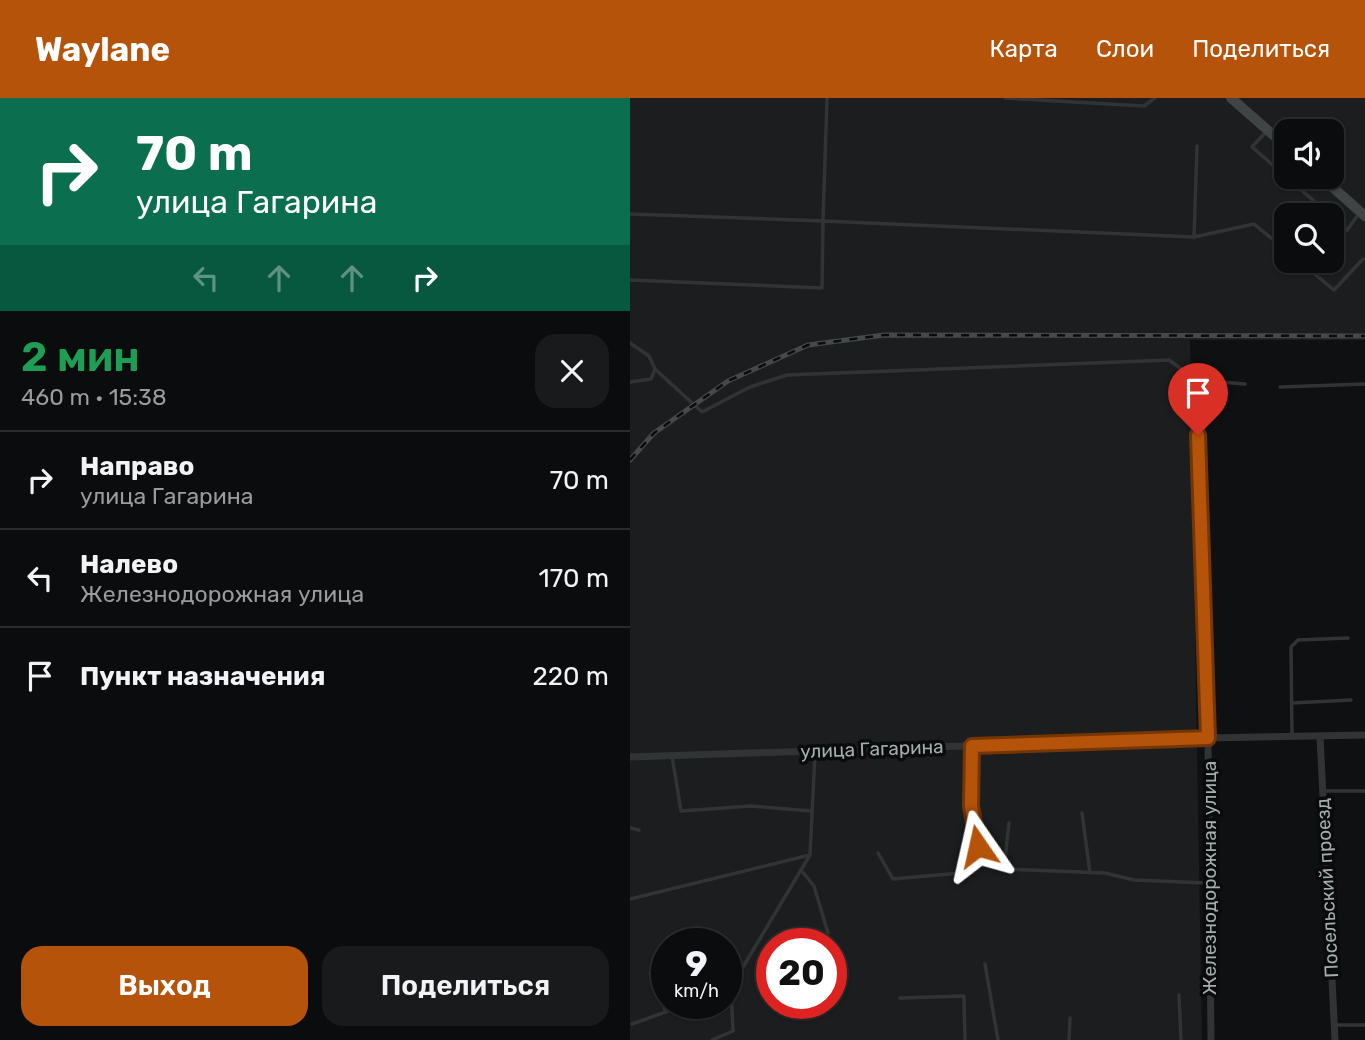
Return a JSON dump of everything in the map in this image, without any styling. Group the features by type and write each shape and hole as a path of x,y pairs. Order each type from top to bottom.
{"street":[{"path":"1231,98 1274,136"},
{"path":"1335,189 1363,214"},
{"name":"Железнодорожная улица","path":"1196,380 1208,738 1211,1040"},
{"name":"Посельский проезд","path":"1320,736 1335,1040"},
{"name":"улица Гагарина","path":"630,757 1208,738 1365,736"}],"lane":[{"path":"630,280 822,288 827,98"},
{"path":"1005,98 1144,106 1156,98"},
{"path":"1267,130 1252,147 1316,203"},
{"path":"1194,237 1197,146"},
{"path":"630,214 1194,237 1254,224 1274,240"},
{"path":"1344,227 1347,230 1363,214"},
{"path":"1313,273 1334,290 1363,259"},
{"path":"630,343 649,356 655,369 702,412 750,387 787,375 1169,360 1196,380 1245,384"},
{"path":"630,382 651,379 655,369"},
{"path":"1280,387 1365,384"},
{"path":"1292,737 1291,647 1298,640 1348,638"},
{"path":"1292,703 1351,700"},
{"path":"878,853 893,879 960,873 976,861 978,846 971,806 972,746"},
{"path":"742,967 810,855 815,751"},
{"path":"672,755 681,811 751,806 812,810"},
{"path":"1322,791 1365,790"},
{"path":"1082,813 1090,873"},
{"path":"1009,823 1004,869 1105,873 1134,880 1210,883"},
{"path":"630,828 639,830"},
{"path":"630,899 810,855"},
{"path":"801,870 814,886 827,928"},
{"path":"985,964 998,1040"},
{"path":"1180,995 1181,1040"},
{"path":"900,998 964,996 965,1040"},
{"path":"632,1024 651,1017"},
{"path":"1069,1040 1070,1018"},
{"path":"712,1040 733,1031 732,1019"},
{"path":"1334,1026 1365,1025"}],"shaded area":[{"path":"630,98 1365,98 1365,340 1190,340 1202,1040 630,1040"}],"railway":[{"path":"630,460 654,433 728,381 808,345 884,335 1365,336"}],"route":[{"path":"978,846 971,806 972,746 1208,738 1198,435"}]}
